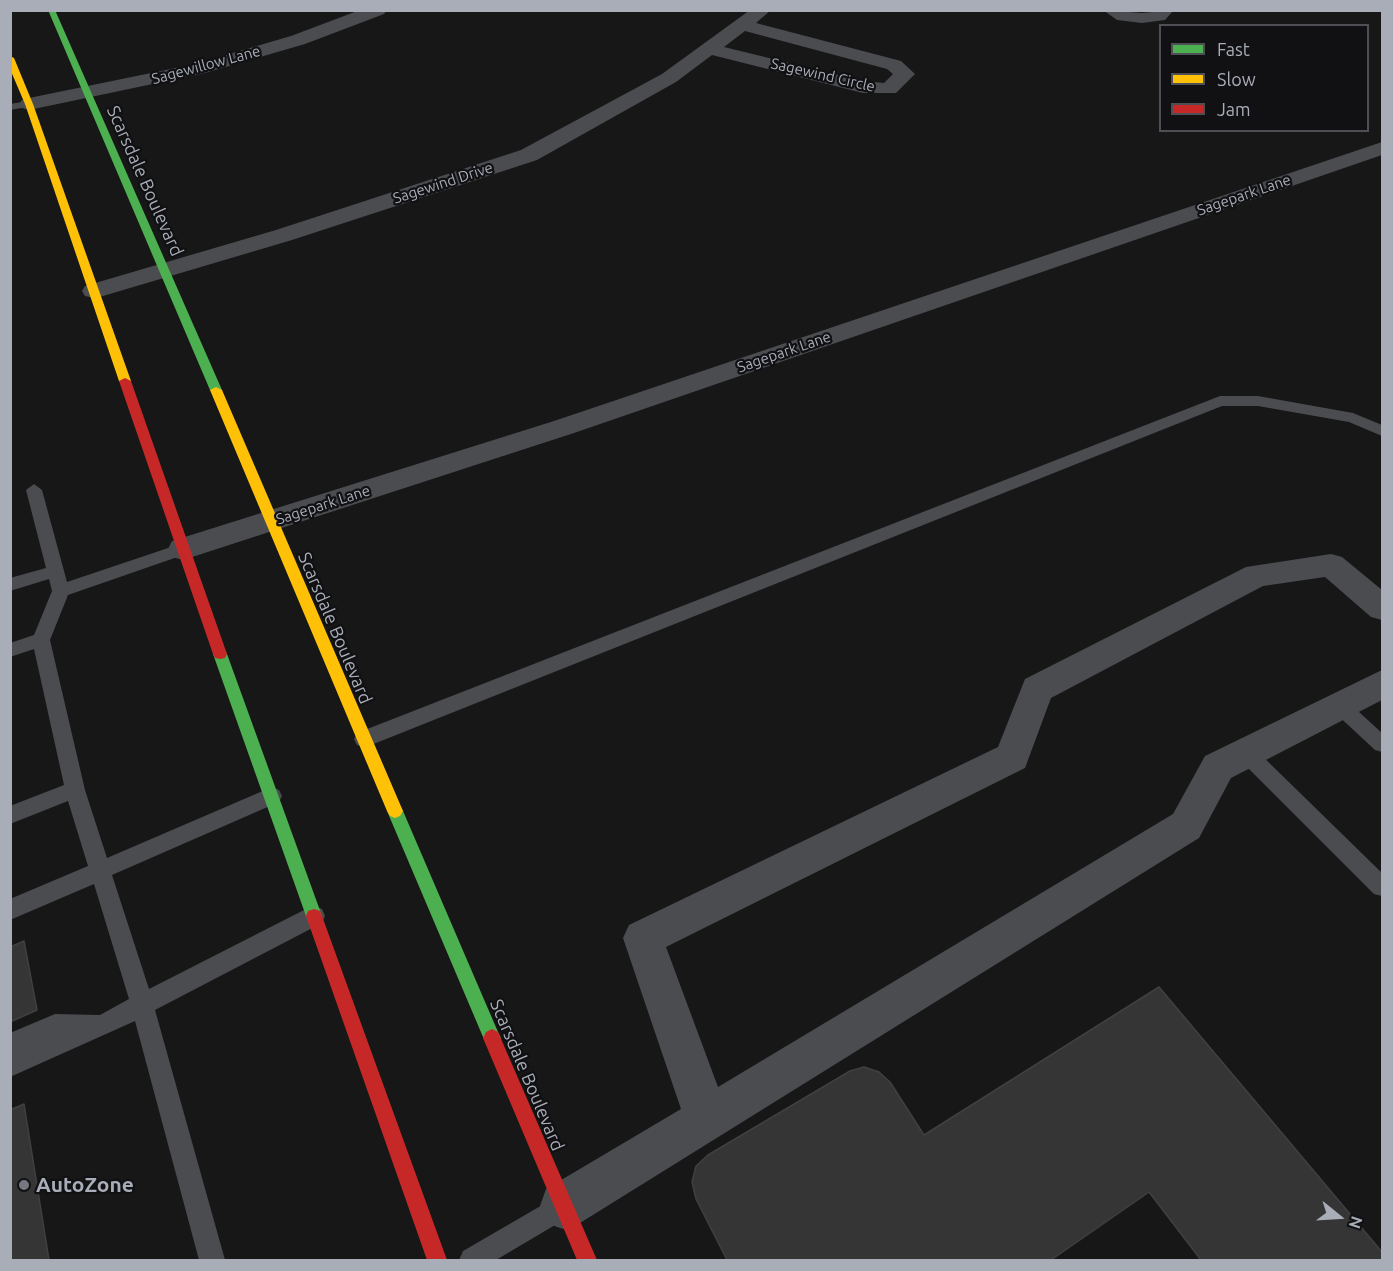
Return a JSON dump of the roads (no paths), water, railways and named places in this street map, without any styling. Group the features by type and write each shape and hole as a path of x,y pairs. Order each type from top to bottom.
{"main road":[{"name":"Scarsdale Boulevard","path":"51,10 142,224 165,271 587,1260"},
{"path":"10,58 20,105 94,291 183,549 437,1260"}],"street":[{"name":"Sagewillow Lane","path":"20,105 209,66 298,40 378,10"},
{"name":"Sagewind Drive","path":"94,291 290,233 529,155 669,78 762,10"},
{"path":"1112,10 1124,16 1142,18 1159,16 1165,10"},
{"name":"Sagewind Circle","path":"710,49 863,87 889,89 905,75 894,65 743,25"},
{"name":"Sagepark Lane","path":"183,549 564,427 1383,148"},
{"path":"707,1119 643,938 1012,757 1037,688 1257,576 1331,565 1383,608"},
{"path":"564,1206 1186,826 1218,767 1383,684"}],"lane":[{"path":"364,739 1220,401 1258,401 1353,418 1383,431"},
{"path":"34,490 61,591 41,640 75,789 142,1004 212,1260"},
{"path":"61,591 183,549"},
{"path":"10,585 56,571"},
{"path":"10,650 41,640"},
{"path":"1340,706 1383,744"},
{"path":"1246,753 1383,887"},
{"path":"10,815 75,789"},
{"path":"10,910 272,796"},
{"path":"10,1065 105,1024 314,916"},
{"path":"10,1045 55,1025 105,1024"},
{"path":"472,1260 564,1206"}],"place":[{"name":"AutoZone","path":"24,1185"}]}
